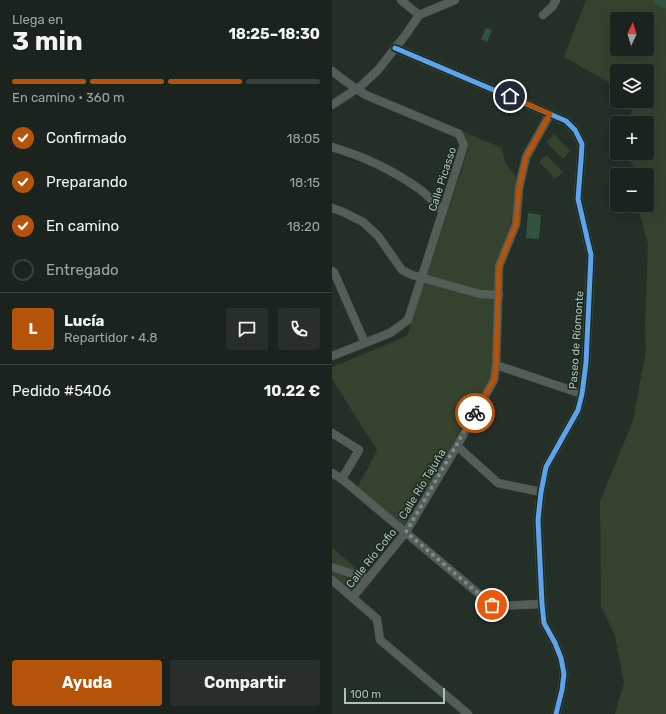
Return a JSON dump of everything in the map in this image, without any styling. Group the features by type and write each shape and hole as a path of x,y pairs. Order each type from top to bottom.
{"street":[{"path":"401,0 419,15"},
{"path":"332,105 362,86 378,70 419,15 455,0"},
{"path":"543,15 552,7 556,0"},
{"name":"Paseo de Ríomonte","path":"395,48 566,121 575,130 582,144 578,198 591,255 586,363 582,394 578,410 546,467 541,492 538,520 544,623 561,658 564,674 556,714"},
{"name":"Calle Picasso","path":"332,71 366,95 459,134 464,145 408,320 390,333 332,356"},
{"name":"Calle Río Tajuña","path":"406,532 494,380 496,365 499,266 516,224 519,188 526,157 550,114"},
{"path":"332,147 385,167 419,189 443,211"},
{"path":"332,208 363,222 378,236 402,270 412,275 480,294 499,295"},
{"path":"332,271 334,272 365,343"},
{"path":"496,365 582,394"},
{"path":"332,433 359,450 342,479"},
{"path":"457,446 498,482 541,492"},
{"path":"332,473 342,479 492,605 542,604"},
{"name":"Calle Río Cofio","path":"353,597 406,532"},
{"path":"332,567 368,579"},
{"path":"332,580 377,619 380,640 468,714"}],"shaded area":[{"path":"586,0 666,0 666,714 615,714 624,683 615,636 601,606 600,501 633,421 646,350 645,329 648,244 639,212 654,212 654,168 635,168 630,160 654,160 654,116 629,116 632,111 630,108 654,108 654,64 610,64 610,84 564,57"},
{"path":"486,28 492,30 487,42 481,39"},
{"path":"464,132 502,148 505,162 517,178 511,223 495,267 491,378 461,427 448,453 444,451 433,468 437,471 426,490 421,488 411,505 414,508 404,525 357,488 377,450 332,379 332,367 407,336 469,147"},
{"path":"554,134 570,151 563,159 546,142"},
{"path":"546,155 563,172 555,179 539,162"},
{"path":"528,213 541,215 539,239 526,238"},
{"path":"332,548 365,575 332,562"},
{"path":"332,571 358,582 359,584 352,591 332,575"}],"waterway":[{"path":"660,0 666,2"}],"cycle path":[{"path":"395,48 566,121 575,130 582,144 578,199 591,255 586,363 582,394 578,410 546,467 541,492 538,520 544,623 561,658 564,674 556,714"}],"way so far":[{"path":"475,413 406,532 492,605"}],"route":[{"path":"475,413 494,380 496,365 499,266 516,224 519,188 526,157 550,114 510,96"}]}
